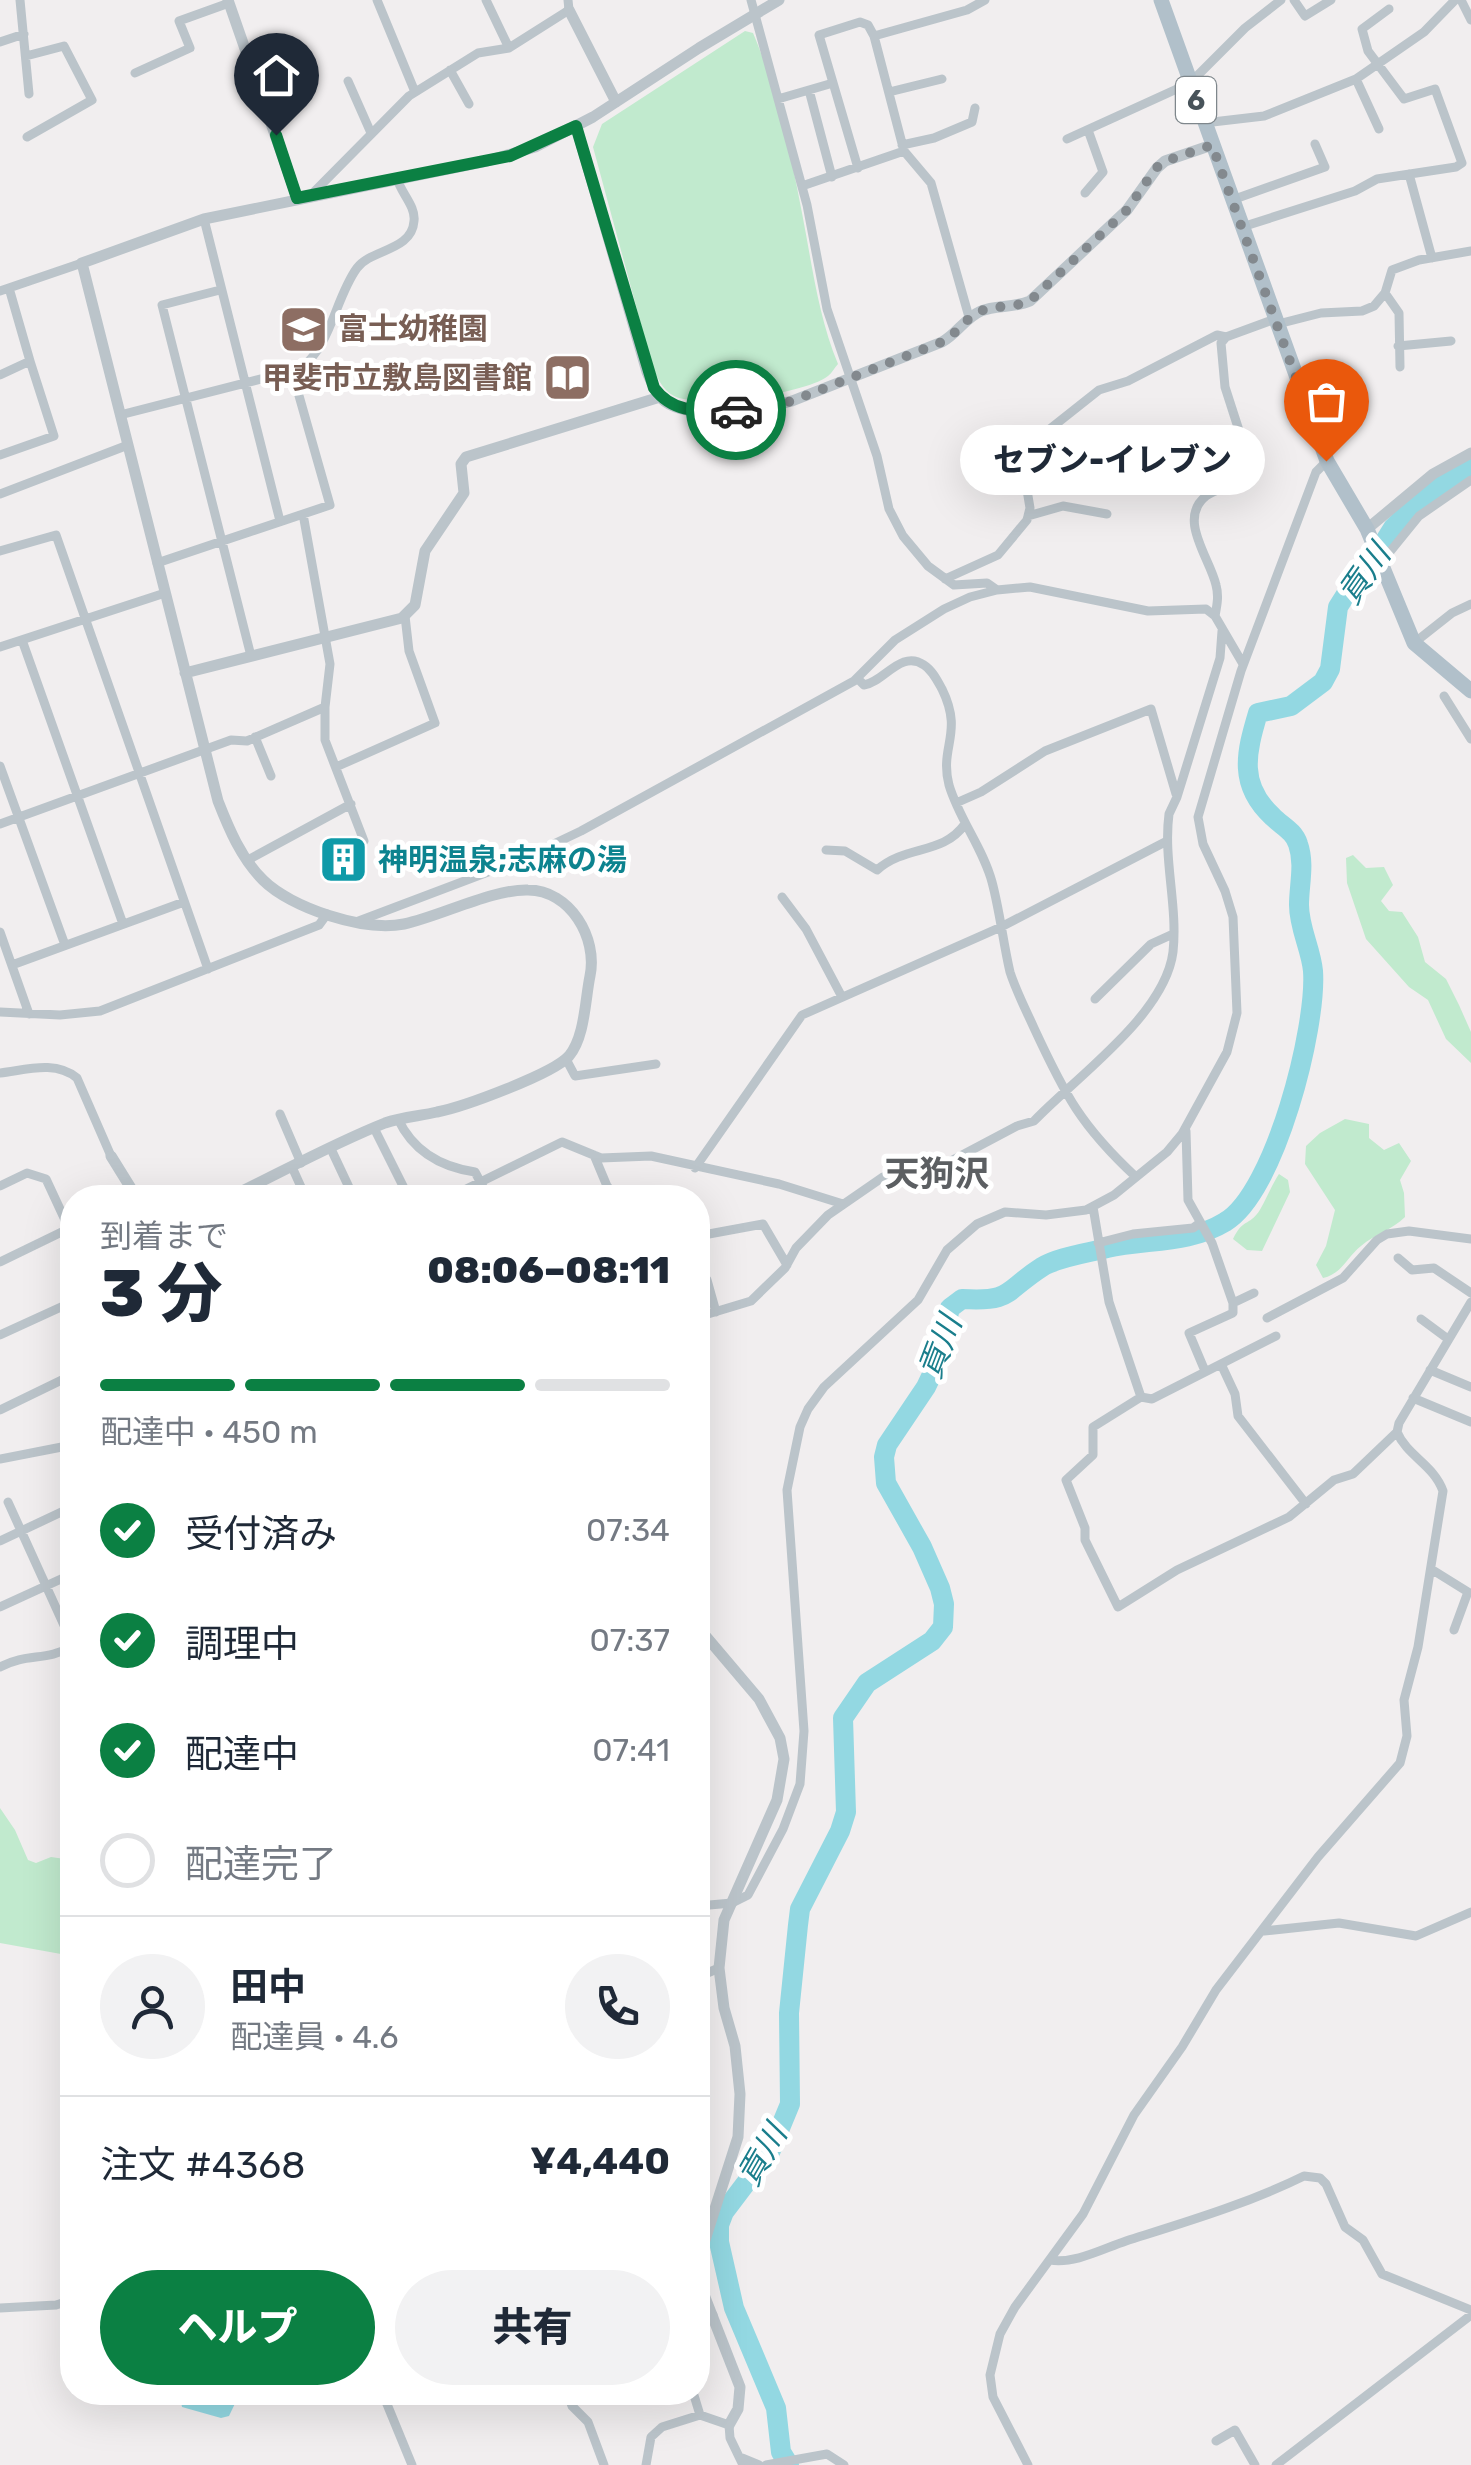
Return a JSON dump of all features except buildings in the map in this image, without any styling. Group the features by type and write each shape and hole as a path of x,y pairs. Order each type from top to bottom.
{"main road":[{"name":"6","path":"1161,0 1326,461 1367,530 1414,643 1471,691"}],"street":[{"path":"20,0 29,94"},
{"path":"377,0 415,92"},
{"path":"486,0 509,48"},
{"path":"0,456 54,436 5,290 204,219 510,156 576,126 616,102 754,6 780,0"},
{"path":"874,36 966,10 985,0"},
{"path":"1067,139 1190,83 1245,28 1281,0"},
{"path":"1294,0 1305,16 1328,1"},
{"path":"1204,123 1264,116 1356,79 1424,32 1458,0 1471,20"},
{"path":"135,73 190,48 178,21 228,2 297,198"},
{"path":"311,195 415,92 478,53 509,48 568,5 616,102"},
{"path":"754,6 802,186 828,310 897,527 928,566 954,586 987,582 997,590"},
{"path":"1242,227 1355,192 1377,180 1462,163 1435,89 1404,99 1368,51 1362,29 1389,9"},
{"path":"858,168 819,35 860,22 874,36 903,148 932,183 970,317"},
{"path":"0,42 24,34"},
{"path":"26,56 64,46 92,100 28,137"},
{"path":"450,70 469,104"},
{"path":"889,92 942,78"},
{"path":"1356,79 1379,130"},
{"path":"348,82 371,133"},
{"path":"778,99 833,83"},
{"path":"810,90 832,177"},
{"path":"802,186 972,122 975,108"},
{"path":"576,126 647,372 660,396 688,411 768,407 942,342 970,317 986,309 1030,301 1127,210 1156,168 1212,145"},
{"path":"1085,193 1103,172 1088,130"},
{"path":"1232,200 1325,166 1315,144"},
{"path":"1409,174 1432,258"},
{"path":"120,415 292,371 310,362 358,266 398,245 411,230 413,210 397,178"},
{"path":"204,219 280,522"},
{"path":"1215,616 1216,580 1196,534 1194,519 1198,506 1208,495 1235,482 1245,449 1225,388 1221,342 1276,322 1322,313 1362,312 1374,306 1385,292 1392,270 1471,251"},
{"path":"82,263 205,750 231,834 262,880 282,894 356,922 401,924 510,892 546,893 562,902 591,943 593,962 578,1036 566,1059 469,1102 374,1128 255,1185"},
{"path":"220,290 162,304 251,656"},
{"path":"1385,292 1399,313 1400,367"},
{"path":"1028,516 1025,478 1036,442 1046,432 1099,390 1128,382 1218,335 1226,337"},
{"path":"1398,346 1451,341"},
{"path":"0,376 30,361"},
{"path":"157,562 330,505 292,371"},
{"path":"185,673 405,616 415,605 425,551 464,493 461,464 466,457 660,396"},
{"path":"1046,432 1064,448 1075,448 1088,462 1111,467 1172,433"},
{"path":"0,494 128,446"},
{"path":"1367,530 1423,481 1471,454"},
{"path":"710,1905 732,1904 748,1895 768,1860 800,1784 804,1759 787,1490 800,1427 808,1409 824,1386 918,1300 947,1250 977,1224 1005,1212 1065,1214 1093,1207 1167,1152 1186,1128 1227,1052 1237,1013 1234,917 1203,844 1198,817 1243,664 1316,472 1326,461"},
{"path":"1380,564 1418,516 1471,480"},
{"path":"945,579 998,555 1028,516 1063,506 1108,514"},
{"path":"304,514 330,664 325,740 364,840"},
{"path":"0,551 56,536 208,969"},
{"path":"356,922 520,860 856,678 895,640 944,608 997,590 1030,587 1148,610 1206,609 1215,616 1243,664"},
{"path":"0,647 165,593"},
{"path":"1414,643 1452,613 1471,604"},
{"path":"336,768 435,724 408,652 405,616"},
{"path":"710,1314 751,1301 787,1265 796,1248 843,1204 884,1177 899,1172 932,1171 1034,1121 1144,1015 1156,998 1172,954 1168,814 1177,797 1220,658 1222,628"},
{"path":"22,640 124,924"},
{"path":"856,678 870,685 888,670 911,661 930,670 953,718 946,765 956,803 991,879 1012,977 1063,1090 1080,1118 1106,1150 1136,1177"},
{"path":"1444,696 1471,738"},
{"path":"0,824 231,740 247,741 325,707"},
{"path":"956,803 981,792 1045,751 1151,709 1177,797"},
{"path":"254,737 270,776"},
{"path":"0,766 65,945"},
{"path":"248,860 352,804"},
{"path":"826,850 844,852 878,870 892,857 954,840 966,824"},
{"path":"695,1168 802,1015 1000,927 1168,841"},
{"path":"782,897 806,929 842,997"},
{"path":"12,964 184,902"},
{"path":"0,1012 100,1012 320,925 327,914"},
{"path":"0,932 30,1014"},
{"path":"1095,999 1151,944 1173,934"},
{"path":"566,1059 575,1076 656,1064"},
{"path":"0,1073 56,1067 77,1078 110,1156 128,1185"},
{"path":"280,1114 302,1185"},
{"path":"398,1119 420,1150 460,1170 475,1172 482,1185"},
{"path":"374,1128 403,1185"},
{"path":"1186,1128 1188,1200 1212,1243 1233,1303 1233,1312 1189,1333 1206,1372"},
{"path":"475,1185 562,1142 594,1156 651,1156 779,1184 843,1204"},
{"path":"331,1149 348,1185"},
{"path":"594,1156 607,1185"},
{"path":"0,1186 27,1173 46,1178 60,1206"},
{"path":"1093,1207 1109,1302 1141,1398"},
{"path":"710,1234 762,1224 787,1265"},
{"path":"1098,1243 1201,1225"},
{"path":"1267,1318 1343,1278 1387,1234 1409,1231 1471,1240"},
{"path":"0,1262 60,1235"},
{"path":"1398,1258 1412,1270 1434,1268 1471,1293"},
{"path":"710,1291 716,1312"},
{"path":"1233,1303 1254,1293"},
{"path":"1276,1336 1152,1399 1141,1398 1093,1427 1094,1456 1066,1480 1085,1528 1085,1540 1118,1606 1177,1570 1290,1517 1334,1480 1353,1474 1397,1432 1399,1422 1471,1302"},
{"path":"0,1335 60,1308"},
{"path":"1421,1319 1448,1340"},
{"path":"1221,1364 1235,1394 1238,1416 1306,1504"},
{"path":"1430,1370 1471,1387"},
{"path":"0,1410 60,1381"},
{"path":"1413,1398 1471,1422"},
{"path":"1028,2465 993,2396 990,2376 1000,2334 1015,2307 1084,2214 1134,2115 1216,1990 1318,1857 1400,1763 1408,1736 1404,1700 1418,1648 1443,1491 1433,1471 1397,1432"},
{"path":"0,1460 60,1446"},
{"path":"8,1502 60,1617"},
{"path":"0,1541 60,1513"},
{"path":"1431,1569 1468,1592 1454,1630"},
{"path":"0,1608 60,1580"},
{"path":"710,1642 758,1699 780,1738 784,1759 777,1800 724,1920 719,1968 740,2094 738,2137 710,2224"},
{"path":"0,1667 18,1657 60,1653"},
{"path":"1264,1931 1340,1923 1416,1936 1471,1912"},
{"path":"710,1972 719,1968"},
{"path":"1050,2260 1064,2261 1101,2251 1247,2201 1304,2176 1314,2176 1326,2184 1345,2227 1363,2240 1382,2274 1471,2313 1276,2465"},
{"path":"0,2308 60,2304"},
{"path":"710,2310 740,2387 738,2409 729,2425 730,2438 743,2462 763,2465 827,2454 844,2465"},
{"path":"387,2405 412,2465"},
{"path":"572,2405 588,2422 604,2465"},
{"path":"697,2405 700,2415"},
{"path":"646,2465 651,2437 662,2427 700,2415 729,2425"},
{"path":"1216,2441 1234,2430 1255,2465"}],"green space":[{"path":"745,31 753,33 776,98 820,309 838,364 828,376 798,389 728,400 687,400 666,390 652,365 593,147 602,124"},
{"path":"1353,855 1366,868 1384,867 1393,885 1381,901 1389,911 1402,912 1418,937 1425,962 1446,979 1471,1032 1471,1063 1446,1039 1428,1000 1409,987 1366,939 1347,883 1346,858"},
{"path":"1345,1119 1369,1124 1369,1138 1384,1150 1399,1143 1411,1161 1400,1180 1405,1217 1366,1242 1340,1269 1323,1278 1316,1265 1326,1246 1335,1210 1305,1164 1306,1146"},
{"path":"1279,1174 1288,1180 1290,1192 1262,1251 1247,1250 1233,1239 1259,1211"},
{"path":"0,1808 28,1860 36,1863 60,1858 60,1954 0,1943"}],"water":[{"path":"234,2405 229,2416 221,2418 182,2407"}],"waterway":[{"name":"貢川","path":"789,2465 781,2452 776,2408 734,2308 719,2242 719,2225 724,2212 771,2150 790,2104 789,2013 800,1909 846,1812 843,1718 867,1683 932,1641 943,1627 940,1588 886,1483 887,1445 926,1387 937,1364 950,1308 962,1299 999,1297 1042,1267 1065,1258 1122,1245 1182,1238 1211,1229 1243,1205 1260,1178 1276,1145 1300,1067 1313,971 1300,914 1298,844 1262,805 1250,781 1248,755 1258,713 1291,706 1323,682 1330,669 1338,607 1355,580 1393,528 1424,496 1471,465"}],"way so far":[{"path":"736,410 792,401 942,342 970,317 986,309 1030,301 1127,210 1156,168 1212,145 1326,461"}],"place":[{"name":"富士幼稚園","path":"303,329"},
{"name":"甲斐市立敷島図書館","path":"567,378"},
{"name":"セブン-イレブン","path":"1326,461"},
{"name":"神明温泉;志麻の湯","path":"343,860"}],"district":[{"name":"天狗沢","path":"937,1174"}],"route":[{"path":"276,135 297,198 510,156 576,126 654,388 663,400 688,411 736,410"}]}
